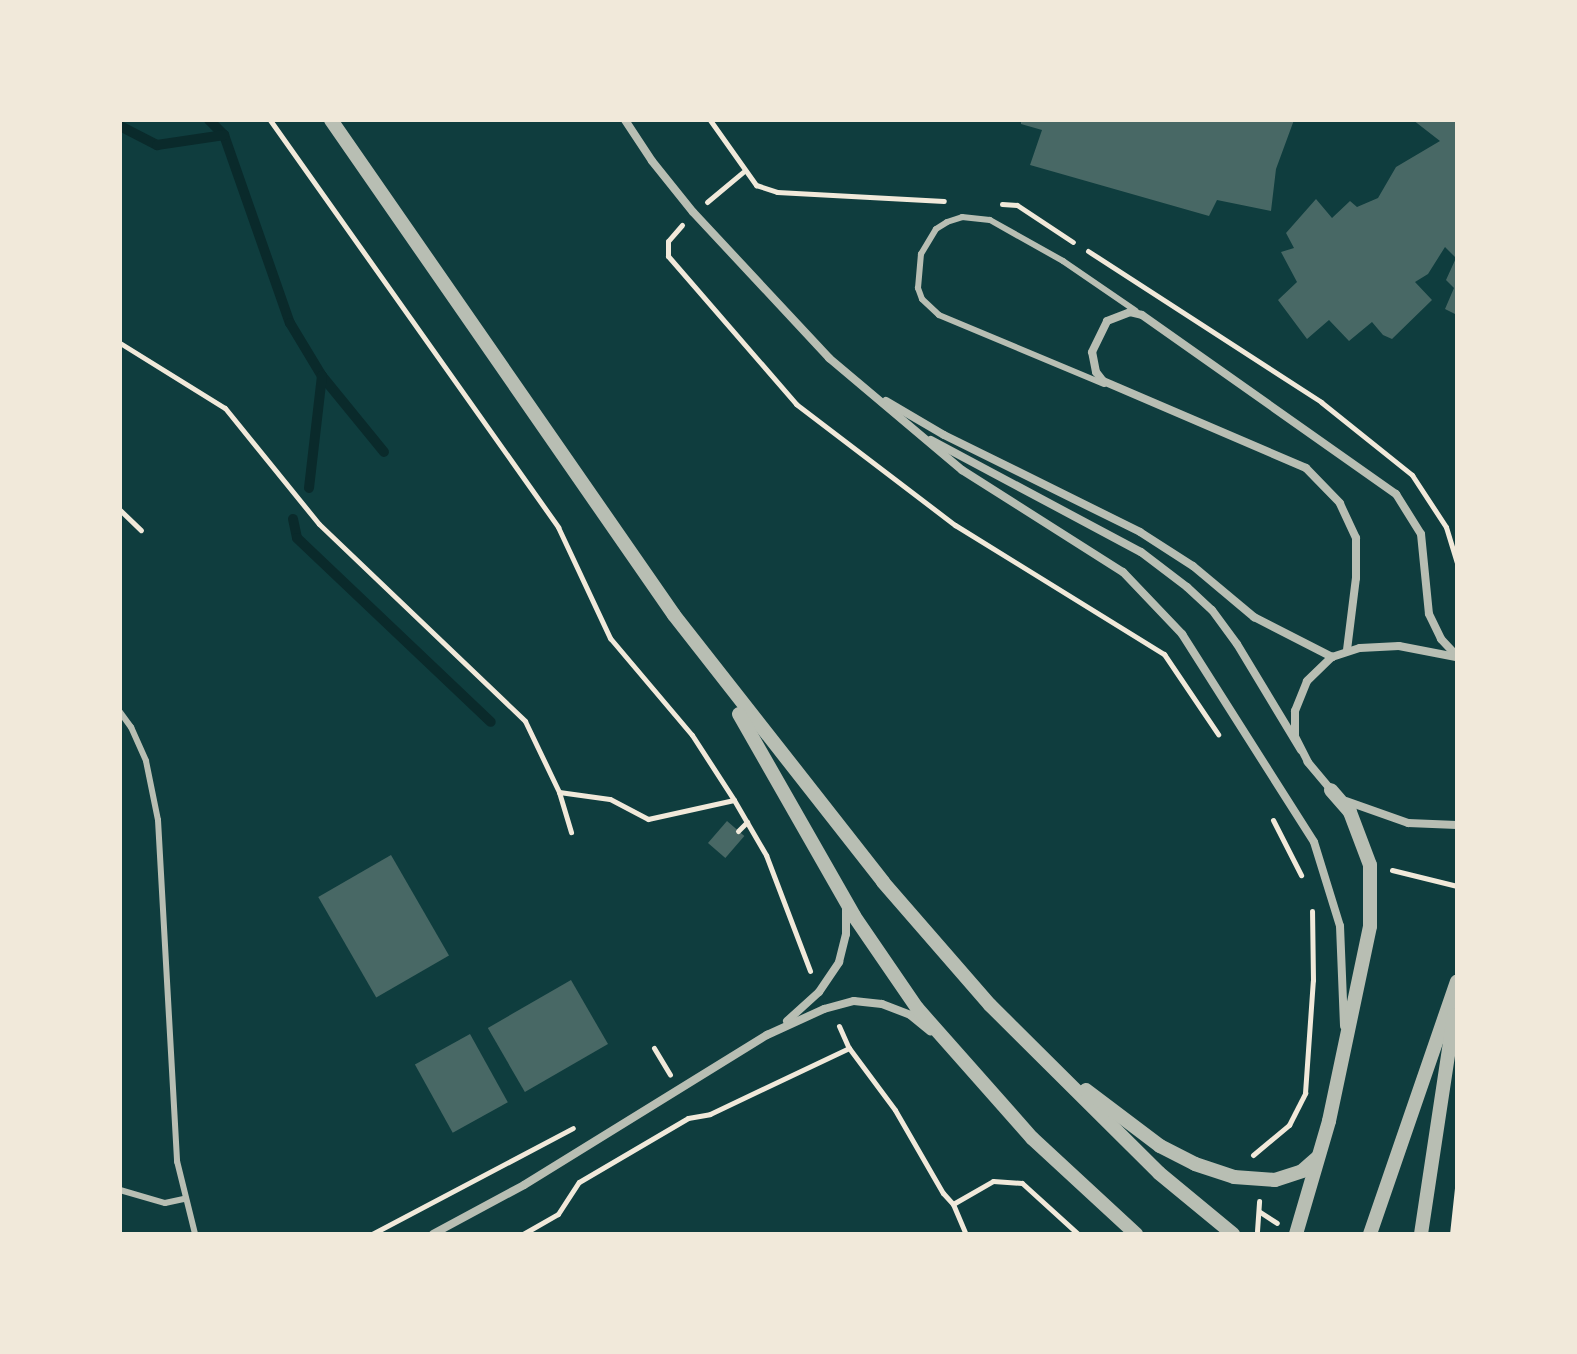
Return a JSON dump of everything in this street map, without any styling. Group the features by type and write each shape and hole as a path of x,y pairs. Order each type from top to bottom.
{"street":[{"path":"331,120 717,675 893,894 1032,1048 1159,1173 1233,1234"},
{"path":"625,120 652,161 693,212 785,313 862,385 962,470 1123,572 1182,634 1314,842 1340,926 1344,1047"},
{"path":"1347,650 1356,578 1356,538 1349,519 1330,490 1306,468 1283,457 1122,392 1096,372 1092,352 1107,321 1130,312 1142,315 1396,494 1421,534 1429,614 1441,639 1457,657"},
{"path":"862,385 923,424 1140,532 1193,566 1254,617 1332,657"},
{"path":"907,426 974,466 1141,552 1187,587 1212,610 1237,644 1301,750 1350,812 1370,865 1366,951 1319,1155 1296,1234"},
{"path":"1301,750 1294,724 1300,695 1307,681 1332,657 1347,650 1399,646 1457,657"},
{"path":"717,675 882,961 951,1050 1032,1138 1136,1234"},
{"path":"1331,790 1348,802 1380,816 1421,825 1457,825"},
{"path":"767,1035 819,992 831,977 843,949 846,908 841,892"},
{"path":"1370,1234 1456,984"},
{"path":"1421,1234 1456,984"},
{"path":"433,1234 524,1185 767,1035 828,1008 866,1001 897,1009 925,1027 951,1050"},
{"path":"1032,1048 1160,1146 1214,1171 1257,1180 1289,1177 1309,1167 1319,1155"}],"lane":[{"path":"1122,392 948,321 922,299 916,276 918,264 929,239 947,222 962,217 990,220 1063,261 1142,315"},
{"path":"120,712 131,727 146,761 158,820 177,1161 195,1234"},
{"path":"120,1190 165,1203 184,1199"}],"path":[{"path":"270,120 558,527 610,638 692,735 734,800 766,855 819,992"},
{"path":"710,120 743,172 693,212 668,241 668,256 796,404 955,525 1164,654 1223,742"},
{"path":"120,343 225,408 319,524 525,721 559,792 571,832"},
{"path":"120,510 141,530"},
{"path":"559,792 610,799 648,819 734,800"},
{"path":"1266,809 1301,877"},
{"path":"738,831 747,822"},
{"path":"1257,1180 1252,1153 1272,1142 1289,1125 1305,1093 1313,980 1310,904"},
{"path":"828,1008 849,1048 895,1110 943,1193 953,1204 964,1233"},
{"path":"654,1048 670,1076 657,1083"},
{"path":"523,1234 558,1214 579,1182 688,1118 710,1114 849,1048"},
{"path":"372,1234 575,1126"},
{"path":"953,1204 993,1181 1022,1183 1078,1234"},
{"path":"1452,1234 1457,1188"},
{"path":"1257,1234 1260,1212"}],"building":[{"path":"1021,120 1294,120 1276,169 1271,211 1217,200 1209,216 1030,165 1042,130 1021,124"},
{"path":"1413,120 1457,120 1457,315 1445,309 1454,288 1446,280 1456,258 1445,247 1428,274 1415,282 1432,300 1392,339 1383,335 1372,322 1349,341 1329,320 1307,339 1278,300 1297,282 1281,252 1294,248 1286,233 1316,199 1332,218 1350,201 1357,207 1378,198 1396,167 1440,141"},
{"path":"727,821 744,836 725,858 708,843"},
{"path":"391,855 449,955 376,997 318,897"},
{"path":"571,980 608,1044 525,1092 488,1028"},
{"path":"470,1034 508,1102 453,1133 415,1065"}],"waterway":[{"path":"209,120 224,135 290,323 322,376 384,452"},
{"path":"120,126 157,145 224,135"},
{"path":"309,488 322,376"},
{"path":"293,519 297,538 491,722"}]}
